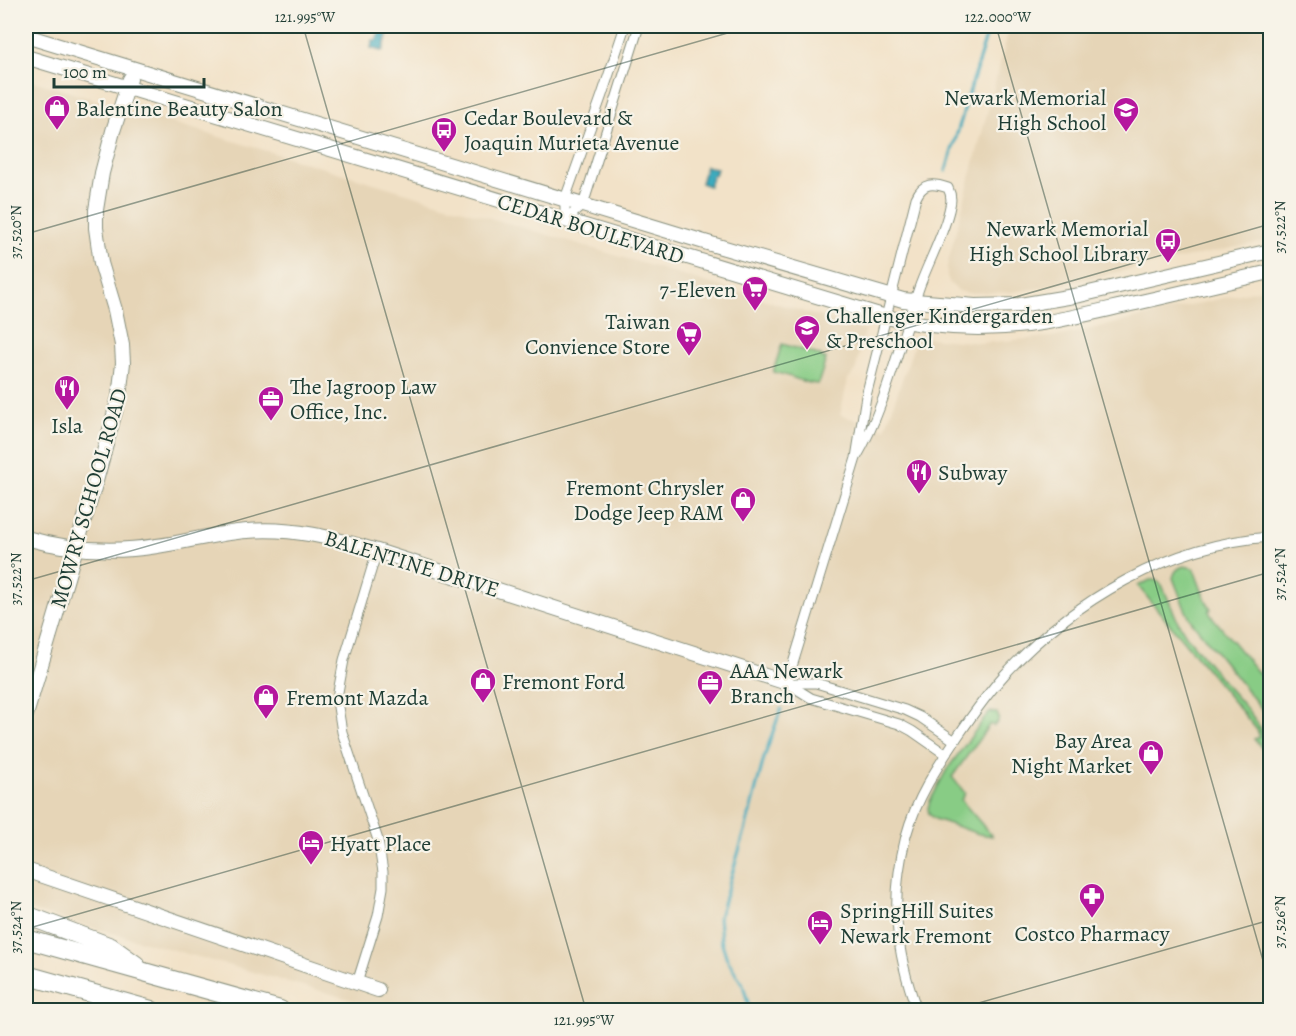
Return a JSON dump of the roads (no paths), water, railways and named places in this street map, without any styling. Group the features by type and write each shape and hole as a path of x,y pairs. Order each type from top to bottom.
{"highway":[{"path":"26,915 111,947 147,973"},
{"path":"26,939 280,1011"},
{"path":"29,977 152,1011"}],"main road":[{"name":"CEDAR BOULEVARD","path":"26,36 583,205 914,302 975,306 1020,305 1080,295 1270,251"},
{"name":"CEDAR BOULEVARD","path":"26,57 886,317 909,322 974,327 1039,324 1270,272"},
{"name":"MOWRY SCHOOL ROAD","path":"26,715 114,416 122,380 123,354 120,328 100,263 96,219 102,173 133,69"},
{"name":"BALENTINE DRIVE","path":"26,538 54,545 98,550 136,549 245,531 268,530 316,534 377,550 787,683"},
{"path":"26,870 378,990"}],"street":[{"path":"566,220 565,199 625,26"},
{"path":"566,220 583,205 639,26"},
{"path":"787,683 856,458 866,396 916,198 920,189 928,185 948,188 951,195 945,225 914,302 875,422 856,458"},
{"path":"917,1011 903,966 897,918 897,893 903,853 912,818 922,793 945,754 988,695 1021,658 1058,625 1099,596 1140,573 1179,556 1227,543 1270,537"},
{"path":"357,982 379,909 383,872 378,840 342,732 338,693 344,660 377,550"},
{"name":"BALENTINE DRIVE","path":"787,683 816,683 905,710 955,741"},
{"name":"BALENTINE DRIVE","path":"787,683 811,698 899,724 945,754"}],"water":[{"path":"381,29 388,33 381,51 371,48 373,40 376,41"},
{"path":"706,166 717,169 709,186 701,183"}],"waterway":[{"path":"946,171 989,26"},
{"path":"750,1010 743,985 727,959 721,940 719,917 764,758 781,709"}],"place":[{"name":"Balentine Beauty Salon","path":"57,131"},
{"name":"Newark Memorial High School","path":"1126,133"},
{"name":"Cedar Boulevard & Joaquin Murieta Avenue","path":"444,153"},
{"name":"Newark Memorial High School Library","path":"1168,264"},
{"name":"7-Eleven","path":"755,312"},
{"name":"Challenger Kindergarden & Preschool","path":"807,351"},
{"name":"Taiwan Convience Store","path":"689,357"},
{"name":"Isla","path":"67,411"},
{"name":"The Jagroop Law Office, Inc.","path":"271,422"},
{"name":"Subway","path":"919,495"},
{"name":"Fremont Chrysler Dodge Jeep RAM","path":"743,523"},
{"name":"Fremont Ford","path":"483,704"},
{"name":"AAA Newark Branch","path":"710,706"},
{"name":"Fremont Mazda","path":"266,720"},
{"name":"Bay Area Night Market","path":"1151,776"},
{"name":"Hyatt Place","path":"311,866"},
{"name":"Costco Pharmacy","path":"1092,919"},
{"name":"SpringHill Suites Newark Fremont","path":"820,946"}]}
